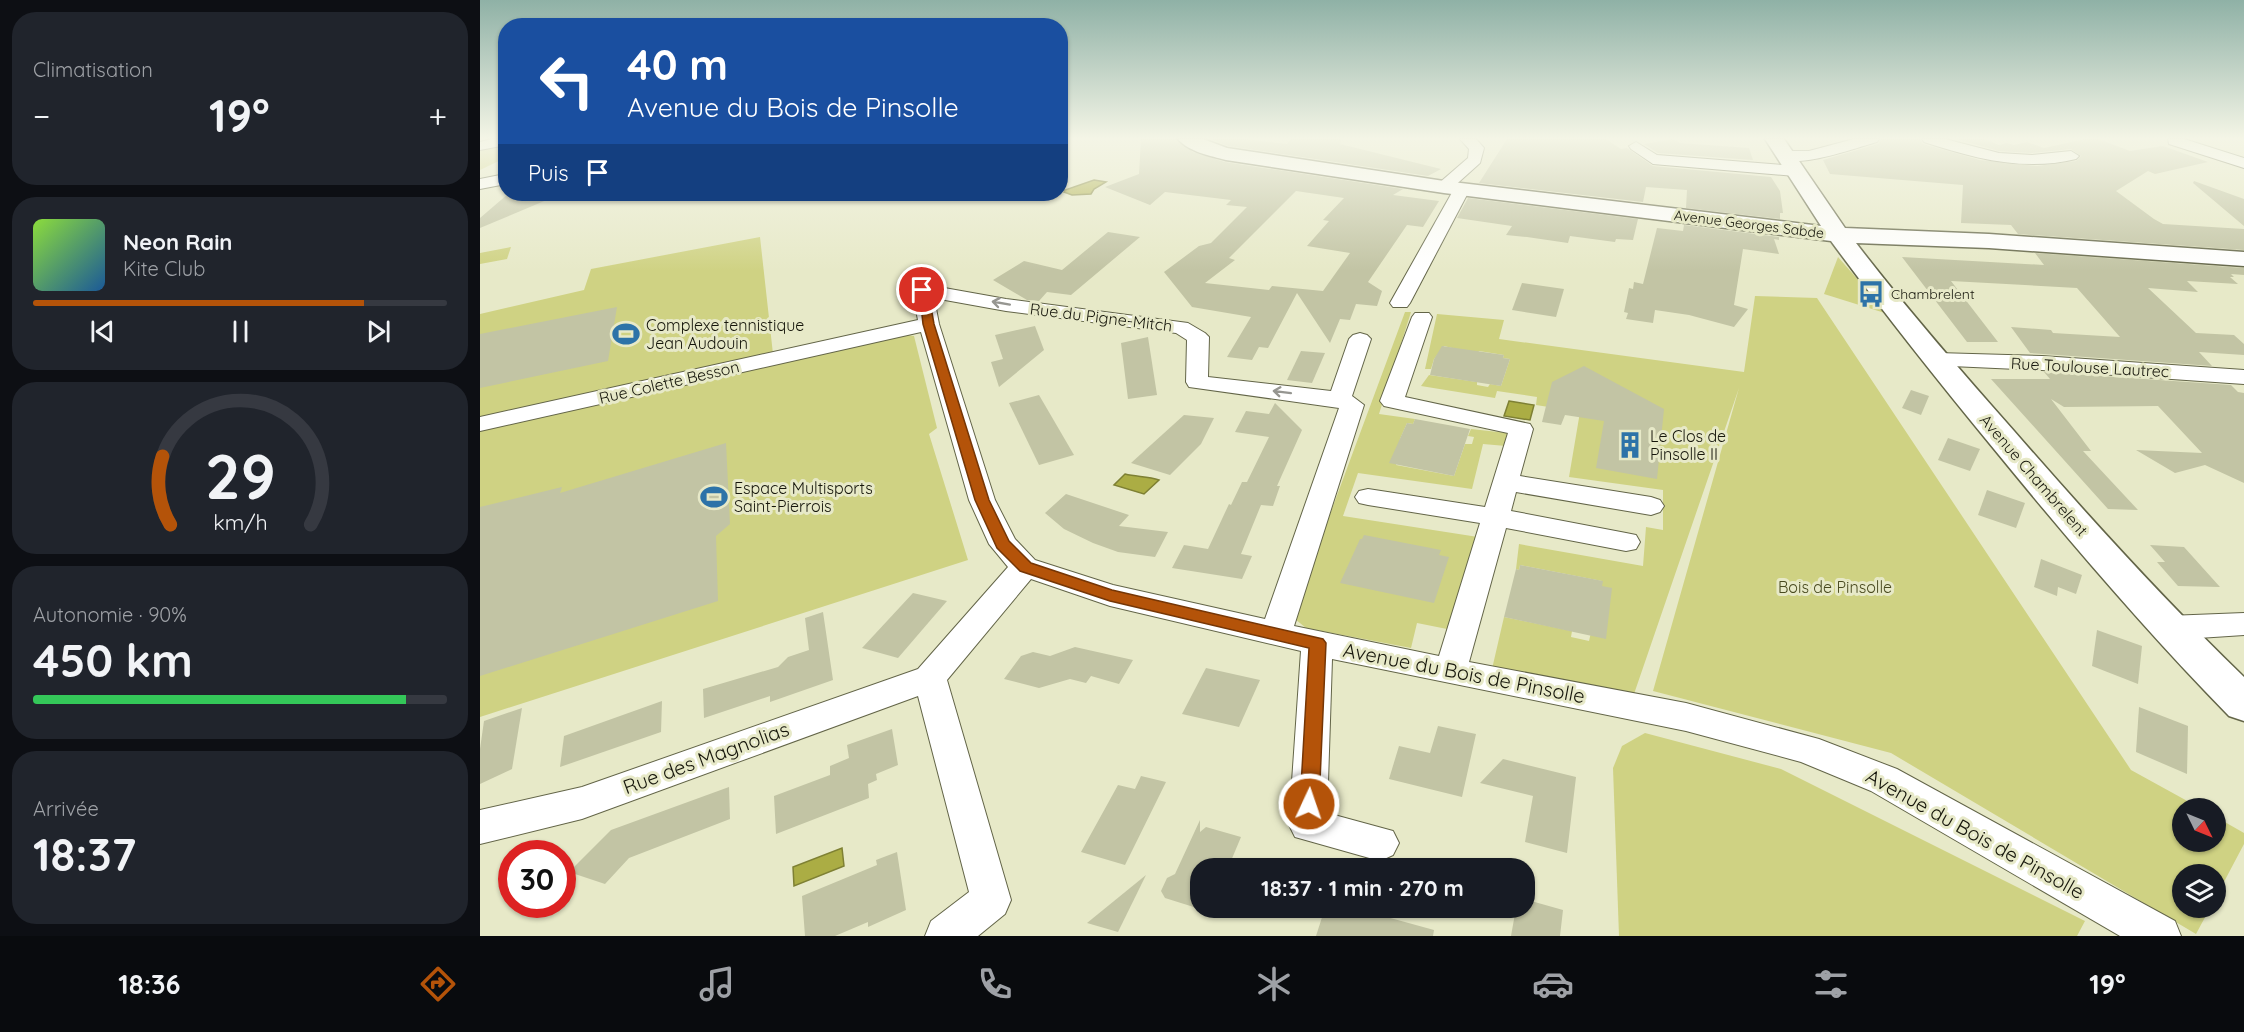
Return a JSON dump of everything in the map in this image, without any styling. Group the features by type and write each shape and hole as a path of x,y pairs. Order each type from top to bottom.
{"street":[{"name":"Avenue Georges Sabde","path":"1417,183 1838,235 1989,241 2244,259"},
{"path":"1400,303 1457,183"},
{"name":"Avenue Chambrelent","path":"1803,183 1838,235 1898,315 2074,523 2168,628 2244,704"},
{"name":"Avenue du Bois de Pinsolle","path":"922,290 929,324 982,500 1003,544 1025,567 1110,595 1317,643 1686,717 1807,749 1884,780 2160,936"},
{"name":"Rue du Pigne-Mitch","path":"922,290 1006,305 1181,327 1198,338 1197,382 1340,399"},
{"path":"1422,317 1392,401 1521,429 1451,670"},
{"name":"Rue Colette Besson","path":"480,424 929,324"},
{"path":"1276,633 1352,405 1340,399 1360,339"},
{"name":"Rue Toulouse Lautrec","path":"1937,360 2042,363 2244,377"},
{"path":"1506,482 1652,506"},
{"path":"1368,497 1495,517 1626,542"},
{"name":"Rue des Magnolias","path":"480,827 582,803 930,678 1025,567"},
{"path":"2168,628 2244,624"},
{"path":"1317,643 1308,825 1380,843"},
{"path":"930,678 991,900 946,936"}],"green space":[{"name":"Complexe tennistique Jean Audouin","path":"760,237 773,354 480,418 480,314 584,290 591,269"},
{"path":"511,247 507,259 480,264 480,253"},
{"path":"1838,257 1888,314 1824,294"},
{"name":"Bois de Pinsolle","path":"1755,296 1817,298 2131,770 2182,798 2172,798 2172,852 2226,852 2226,823 2244,833 2244,844 2226,878 2226,864 2172,864 2172,918 2205,918 2196,934 1891,753 1653,691 1739,388 1634,694 1492,669 1504,617 1572,631 1571,637 1589,641 1602,586 1602,581 1520,565 1519,570 1516,569 1519,544 1643,566 1646,527 1663,530 1663,490 1569,477 1580,412 1536,405 1537,397 1497,391 1495,398 1421,386 1429,375 1477,382 1477,385 1488,387 1490,384 1501,386 1510,359 1503,358 1504,355 1479,351 1477,354 1444,346 1434,359 1431,369 1425,369 1437,314 1504,320 1499,339 1744,372"},
{"path":"1405,312 1411,312 1379,414 1415,419 1413,424 1407,423 1400,439 1396,465 1454,476 1465,444 1472,444 1474,437 1468,436 1471,429 1507,433 1506,446 1483,444 1472,489 1358,473 1343,516 1478,537 1447,629 1417,623 1411,648 1306,628 1295,619 1296,606"},
{"name":"Espace Multisports Saint-Pierrois","path":"906,335 914,336 937,428 929,434 968,560 480,717 480,431"},
{"path":"1645,733 1781,769 2085,921 2077,936 1619,936 1613,768 1622,746"}],"shaded area":[{"path":"1086,183 1105,183 1094,189 1091,194 1072,195 1068,194 1068,189"},
{"path":"1509,401 1534,405 1530,420 1504,416"},
{"path":"1125,474 1159,480 1144,494 1114,485"},
{"path":"842,848 844,866 794,886 793,867"}],"building":[{"path":"1116,183 1361,183 1403,189 1393,195 1439,201 1423,227 1407,225 1368,282 1382,291 1377,306 1356,304 1350,320 1340,319 1330,343 1297,293 1268,348 1259,347 1252,360 1227,357 1251,317 1192,307 1164,272 1199,246 1211,243 1247,207 1226,205 1231,200 1165,192 1150,205 1105,187","holes":["1296,191 1344,198 1323,220 1329,221 1307,246 1350,253 1323,291 1272,286 1269,290 1205,283 1235,260 1229,258"]},
{"path":"1479,183 1775,183 1780,191 1783,213 1780,213 1780,219 1686,208 1687,190 1646,187 1643,202"},
{"path":"1935,183 2129,183 2116,191 2154,219 2163,224 2244,229 2244,250 2018,234 2011,225 1961,223 1963,185"},
{"path":"2193,183 2199,183 2244,199 2244,226"},
{"path":"1468,198 1638,219 1633,240 1616,239 1615,242 1570,236 1568,243 1506,235 1512,226 1457,218"},
{"path":"500,201 544,201 480,228 480,218"},
{"path":"1684,225 1779,237 1779,240 1774,239 1779,254 1743,249 1734,305 1748,309 1734,327 1689,315 1655,310 1653,323 1626,319 1628,313 1624,312 1629,288 1633,289 1634,282 1643,284 1657,228 1683,231"},
{"path":"1108,232 1140,237 1071,295 1047,292 1039,301 1027,300 993,280 1024,261 1062,270"},
{"path":"2035,253 2244,268 2244,275 2231,274 2234,277 2230,277 2238,284 2187,281 2198,292 2148,288 2196,333 2234,335 2244,344 2244,355 2199,352 2212,366 2030,353 2011,327 2051,330 2053,333 2120,337 2077,288 1951,281 1998,342 1967,342 1902,257 2044,265"},
{"path":"1522,283 1564,289 1556,317 1512,310"},
{"path":"617,307 608,361 480,388 480,334"},
{"path":"1035,326 1044,350 999,387 991,362 1003,359 995,335"},
{"path":"1148,337 1157,395 1128,399 1121,343"},
{"path":"1442,346 1504,355 1503,358 1510,359 1501,386 1430,375 1434,359"},
{"path":"1301,351 1325,353 1312,383 1287,380"},
{"name":"Le Clos de Pinsolle II","path":"1584,366 1664,409 1657,479 1596,468 1604,421 1565,415 1561,425 1542,422 1552,382"},
{"path":"2044,372 2231,385 2238,392 2244,393 2244,483 2205,465 2175,473 2136,450 2202,453 2158,406 2064,407 2051,399 2091,451 2083,451 2138,510 2108,509 1991,379 2050,379"},
{"path":"1911,390 1929,396 1921,415 1902,408"},
{"path":"1039,395 1074,455 1039,465 1009,403"},
{"path":"1275,403 1302,430 1277,486 1280,486 1273,506 1261,505 1241,554 1252,556 1242,579 1172,568 1184,545 1208,549 1229,504 1231,505 1242,482 1247,482 1269,437 1235,432 1246,411 1269,414"},
{"path":"1184,415 1214,418 1201,444 1170,475 1131,463"},
{"path":"1415,419 1470,429 1454,476 1389,463 1407,423 1413,424"},
{"path":"1948,438 1980,449 1970,471 1938,460"},
{"path":"726,443 730,524 716,536 718,601 480,676 480,507 562,487 560,493"},
{"path":"1987,490 2025,503 2016,528 1978,515"},
{"path":"1066,494 1129,515 1119,526 1168,532 1155,557 1118,552 1064,529 1045,513"},
{"path":"1364,535 1441,550 1439,555 1449,557 1434,603 1340,583"},
{"path":"2150,545 2184,547 2220,587 2178,586 2157,562 2165,562"},
{"path":"2041,559 2082,575 2076,594 2058,587 2057,596 2034,587"},
{"path":"1520,565 1603,581 1602,586 1612,588 1606,639 1504,617 1516,569 1519,570"},
{"path":"913,593 947,601 898,658 862,648"},
{"path":"823,612 833,680 770,702 770,696 704,718 703,689 778,667 788,657 809,650 805,618"},
{"path":"2097,630 2142,646 2138,684 2092,666"},
{"path":"1075,647 1133,660 1119,684 1091,676 1086,683 1070,679 1039,688 1004,679 1021,656 1033,652 1050,656"},
{"path":"1206,668 1260,680 1239,727 1182,714"},
{"path":"662,701 661,732 560,767 564,736"},
{"path":"2139,707 2188,726 2187,774 2136,752"},
{"path":"522,708 512,769 480,784 480,749 484,721"},
{"path":"1438,726 1476,734 1462,797 1389,779 1399,746 1430,753"},
{"path":"892,729 898,765 876,774 877,780 868,784 869,798 776,834 774,796 830,775 830,766 849,758 847,745"},
{"path":"1503,759 1576,777 1567,853 1525,842 1533,796 1480,783"},
{"path":"1141,776 1166,782 1125,865 1081,852 1118,785 1135,789"},
{"path":"729,787 730,819 629,858 605,884 576,874 576,865 611,830"},
{"path":"1200,820 1200,832 1206,827 1241,837 1232,858 1190,858 1190,906 1165,898 1161,891 1167,878 1175,874"},
{"path":"897,852 906,910 868,927 868,922 835,936 805,936 802,896 877,865 876,860"},
{"path":"1146,875 1118,932 1087,923"},
{"path":"1535,902 1563,910 1560,936 1511,936 1514,918 1535,918"},
{"path":"1322,918 1390,918 1434,930 1433,936 1316,936"}],"place":[{"name":"Chambrelent","path":"1871,294"},
{"name":"Complexe tennistique Jean Audouin","path":"626,334"},
{"name":"Le Clos de Pinsolle II","path":"1630,445"},
{"name":"Espace Multisports Saint-Pierrois","path":"714,497"}],"route":[{"path":"922,290 929,324 982,500 1003,544 1025,567 1110,595 1317,643 1309,804"}]}
